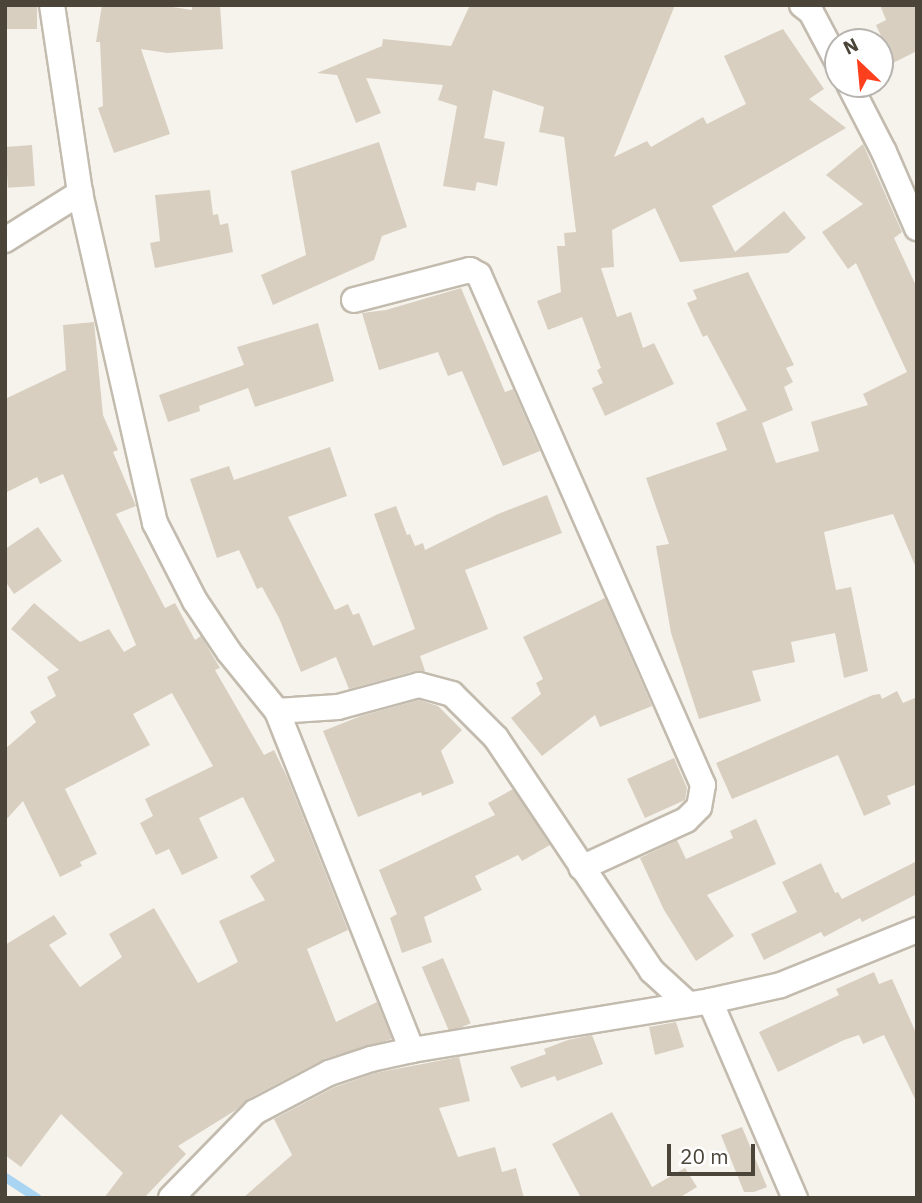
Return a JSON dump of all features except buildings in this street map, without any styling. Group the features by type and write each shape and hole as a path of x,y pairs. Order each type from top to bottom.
{"street":[{"path":"51,5 80,193 155,523 195,601 229,652 277,711 412,1050"},
{"path":"802,5 811,12 824,37"},
{"path":"856,98 884,152 917,228"},
{"path":"5,240 80,193"},
{"path":"354,300 470,270 480,275 702,785 699,807 686,820 581,868"},
{"path":"277,711 338,707 419,685 452,694 496,738 652,971 698,1002 795,1198"},
{"path":"171,1198 255,1112 329,1073 371,1059 412,1050 698,1002 781,985 917,930"}],"waterway":[{"path":"5,1177 37,1198"}]}
